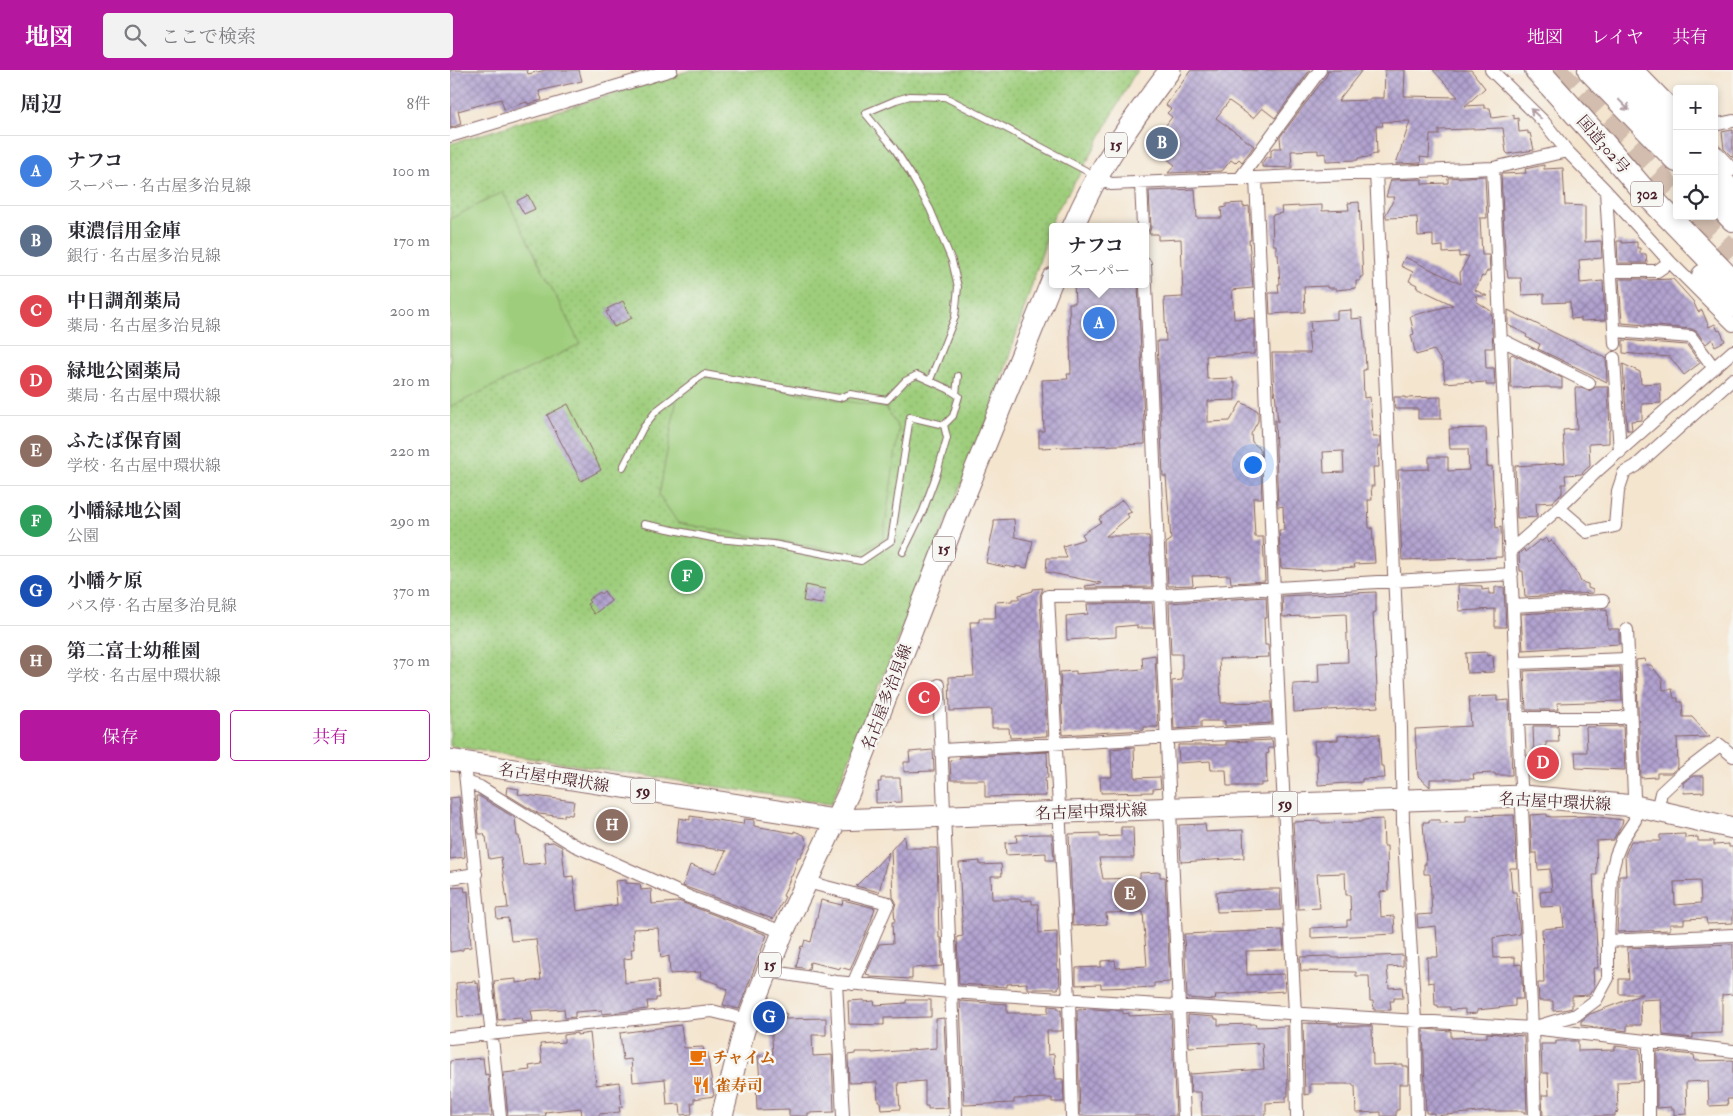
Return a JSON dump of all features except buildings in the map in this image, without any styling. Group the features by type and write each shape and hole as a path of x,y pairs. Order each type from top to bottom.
{"highway":[{"name":"国道302号","path":"1537,70 1643,190 1733,283"},
{"path":"1590,70 1673,156"},
{"path":"1616,70 1673,130"},
{"path":"1565,100 1574,117 1647,212 1733,305"},
{"path":"1715,175 1733,194"},
{"path":"1718,203 1733,219"}],"main road":[{"name":"15","path":"1076,223 1097,177 1122,135 1170,70"},
{"name":"名古屋多治見線","path":"722,1116 744,1030 783,932 849,792 958,512 1049,288"},
{"name":"名古屋中環状線","path":"460,769 835,820 1522,796 1635,806 1733,828"}],"street":[{"path":"450,136 672,70"},
{"path":"1241,177 1320,70"},
{"path":"1491,70 1543,121 1567,151 1670,262 1733,325"},
{"path":"1638,70 1673,106"},
{"path":"1718,124 1733,121"},
{"path":"1097,177 1111,184 1241,177 1256,178 1493,168 1567,151"},
{"path":"1718,154 1733,170"},
{"path":"1493,168 1519,718 1535,1116"},
{"path":"1376,172 1395,582 1402,801 1415,1020 1417,1116"},
{"path":"1256,178 1280,731 1295,1012 1297,1116"},
{"path":"1141,183 1144,223"},
{"path":"1606,191 1615,338 1692,337 1714,368"},
{"path":"1611,271 1656,271 1670,262"},
{"path":"1146,288 1172,808 1184,1116"},
{"path":"1500,339 1589,382"},
{"path":"1510,551 1559,508 1598,470 1733,351"},
{"path":"1614,358 1620,452"},
{"path":"1559,508 1586,532 1615,526 1618,491 1624,473 1636,466 1733,379"},
{"path":"1072,1116 1069,999 1048,596 1161,595 1512,574"},
{"path":"1513,606 1603,601"},
{"path":"1532,1028 1576,1015 1596,1000 1608,978 1611,875 1623,838 1635,820 1627,630"},
{"path":"1516,662 1627,658"},
{"path":"939,685 956,1116"},
{"path":"1519,718 1621,718 1630,715"},
{"path":"942,750 1280,731"},
{"path":"1656,810 1662,793 1677,778 1720,745 1733,756"},
{"path":"460,769 476,874 500,1116"},
{"path":"460,769 480,787 574,845 689,897 783,932"},
{"path":"450,878 476,874"},
{"path":"807,882 888,903 853,984"},
{"path":"1608,940 1733,935"},
{"path":"768,971 853,984 950,992 1532,1028 1733,1051"},
{"path":"836,982 843,1116"},
{"path":"450,1038 712,1011 748,1020"},
{"path":"1648,1041 1649,1116"}],"lane":[{"path":"930,380 955,317 958,287 952,261 930,209 910,173 894,148 864,113 910,96 945,97 996,122 1097,177"},
{"path":"623,467 643,428 656,411 704,374 839,398 850,394 887,400 905,380 917,375 959,396 953,416 944,425"},
{"path":"956,394 958,376"},
{"path":"644,524 717,539 772,544 861,560 891,541 910,417 944,425"},
{"path":"904,552 923,511 937,473 947,438 944,425"}],"green space":[{"path":"691,70 1139,70 1132,78 1083,169 1054,215 1051,223 1049,223 1049,231 993,407 831,804 450,746 450,144"},
{"path":"503,192 580,344 450,407 450,219"},
{"path":"700,376 886,408 899,429 883,539 855,554 678,523 659,495 678,392"}],"tunnel":[{"path":"1555,70 1673,192"},
{"path":"1700,220 1733,255"}],"place":[{"name":"東濃信用金庫","path":"1162,143"},
{"name":"ナフコ","path":"1099,323"},
{"name":"小幡緑地公園","path":"687,576"},
{"name":"中日調剤薬局","path":"924,698"},
{"name":"緑地公園薬局","path":"1543,763"},
{"name":"第二富士幼稚園","path":"612,825"},
{"name":"ふたば保育園","path":"1130,894"},
{"name":"小幡ケ原","path":"769,1017"},
{"name":"チャイム","path":"698,1057"},
{"name":"雀寿司","path":"701,1085"}]}
